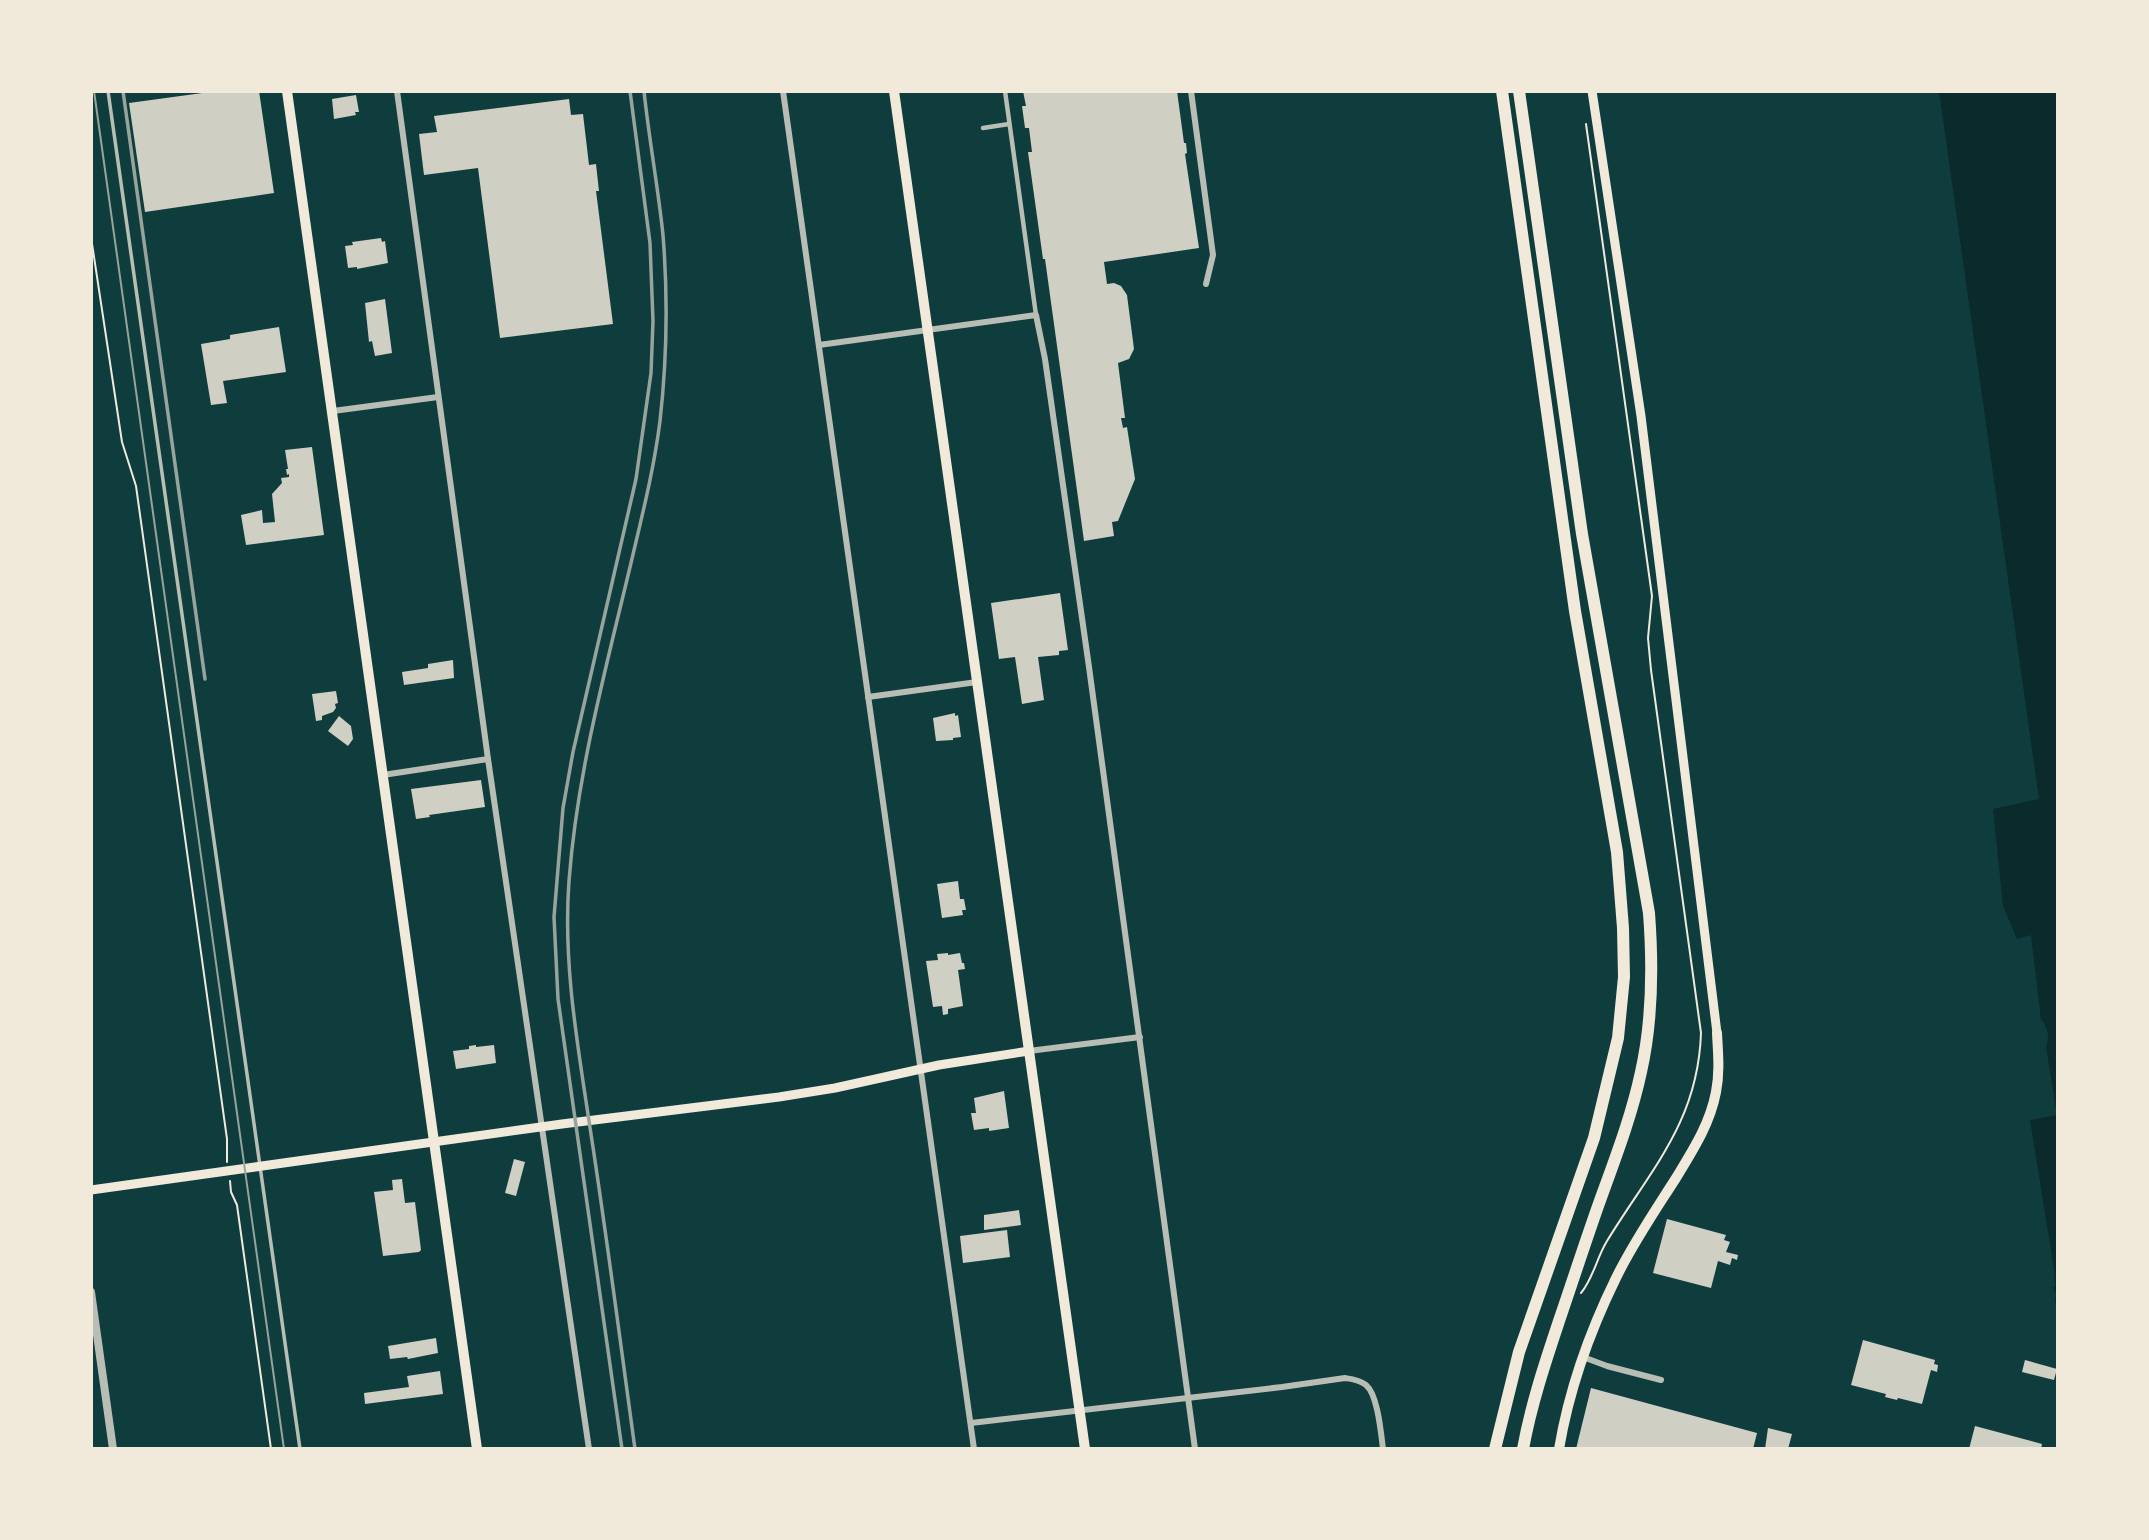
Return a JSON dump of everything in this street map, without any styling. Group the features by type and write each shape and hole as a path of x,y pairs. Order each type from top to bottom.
{"highway":[{"path":"1495,1449 1519,1352 1594,1138 1618,1038 1624,976 1617,852 1575,611 1502,91"},
{"path":"1519,91 1582,534 1649,912 1652,956 1651,1000 1643,1061 1618,1152 1542,1373 1523,1449"}],"main road":[{"path":"287,91 477,1449"},
{"path":"894,91 1085,1449"},
{"path":"1559,1449 1583,1357 1616,1279 1646,1225 1702,1136 1717,1091 1719,1068 1641,416 1592,91"},
{"path":"91,1190 541,1127 779,1097 1029,1051"}],"street":[{"path":"397,91 488,759 589,1449"},
{"path":"783,91 974,1449"},
{"path":"1005,91 1089,667 1195,1449"},
{"path":"1191,91 1213,256 1206,284"},
{"path":"983,128 1009,124"},
{"path":"819,345 1037,315"},
{"path":"333,411 438,397"},
{"path":"869,697 978,682"},
{"path":"383,775 488,759"},
{"path":"1029,1051 1140,1037"},
{"path":"91,1292 113,1449"},
{"path":"1583,1357 1661,1380"},
{"path":"971,1423 1345,1378 1363,1383 1369,1388 1383,1449"}],"lane":[{"path":"108,91 300,1449"}],"path":[{"path":"91,237 122,442 136,486 227,1139 226,1158"},
{"path":"230,1187 237,1205 271,1449"}],"water":[{"path":"1939,91 2058,91 2058,1311 2056,1294 2052,1287 2055,1287 2054,1269 2030,1120 2057,1115 2046,1047 2048,1032 2041,1019 2031,935 2017,939 2003,906 1993,809 2039,799"}],"building":[{"path":"217,91 259,91 274,193 145,212 129,103"},
{"path":"1023,91 1177,91 1199,248 1104,262 1107,284 1121,286 1127,295 1134,349 1129,359 1118,363 1125,418 1121,418 1123,428 1127,427 1135,479 1118,521 1112,522 1114,536 1084,541 1028,152 1032,152 1029,128 1025,128 1022,106 1026,106"},
{"path":"356,95 359,112 334,119 332,99"},
{"path":"569,99 571,115 583,114 589,165 596,164 599,191 596,191 613,324 500,338 478,168 424,175 419,134 437,132 434,116"},
{"path":"381,238 382,242 385,241 388,263 357,269 348,268 345,246 353,245 352,242"},
{"path":"385,299 392,353 375,356 372,341 369,342 365,303"},
{"path":"279,327 286,372 223,381 227,403 211,405 201,344 230,339 230,335"},
{"path":"312,447 324,535 246,545 241,515 262,510 263,523 275,522 272,494 282,483 281,478 289,477 285,450"},
{"path":"1060,593 1068,650 1059,651 1059,655 1038,657 1044,700 1022,704 1015,657 999,659 991,603"},
{"path":"453,660 454,678 404,685 402,672"},
{"path":"336,691 336,708 322,716 322,720 316,721 312,694"},
{"path":"955,713 955,716 958,715 961,737 936,741 933,718"},
{"path":"339,716 351,726 353,739 348,746 328,731"},
{"path":"481,780 485,807 416,819 411,789"},
{"path":"958,881 960,899 964,899 966,910 962,910 963,915 942,918 937,884"},
{"path":"960,953 964,963 965,969 958,970 963,1006 948,1009 948,1014 943,1015 942,1006 933,1007 926,961 938,960 937,954"},
{"path":"494,1045 496,1063 456,1069 453,1051 469,1049 469,1046"},
{"path":"1004,1091 1009,1128 974,1130 971,1113 976,1113 974,1098"},
{"path":"514,1159 525,1162 516,1196 505,1193"},
{"path":"402,1179 405,1203 415,1202 421,1250 383,1256 374,1192 393,1190 392,1180"},
{"path":"1019,1210 1021,1225 984,1230 984,1215"},
{"path":"1667,1219 1726,1235 1724,1240 1730,1242 1726,1252 1738,1255 1737,1260 1732,1258 1730,1265 1718,1261 1711,1288 1653,1273"},
{"path":"1007,1230 1010,1257 963,1263 960,1236"},
{"path":"436,1338 438,1353 408,1359 390,1359 388,1346"},
{"path":"1863,1340 1935,1360 1934,1364 1938,1365 1937,1372 1931,1370 1922,1404 1885,1397 1886,1394 1851,1385"},
{"path":"2025,1360 2057,1369 2054,1380 2022,1372"},
{"path":"440,1371 443,1394 365,1404 364,1393 409,1387 407,1376"},
{"path":"1591,1388 1757,1433 1753,1449 1576,1449"},
{"path":"1975,1426 2042,1444 2041,1449 1969,1449"},
{"path":"1768,1428 1792,1434 1788,1449 1765,1449"}],"tram line":[{"path":"94,91 284,1449"}],"railway":[{"path":"123,91 205,679"},
{"path":"622,1449 558,999 554,917 563,808 573,752 636,479 651,373 653,321 650,243 630,91"},
{"path":"635,1449 576,1031 568,911 573,841 586,761 647,492 662,398 666,328 665,258 644,91"}]}
